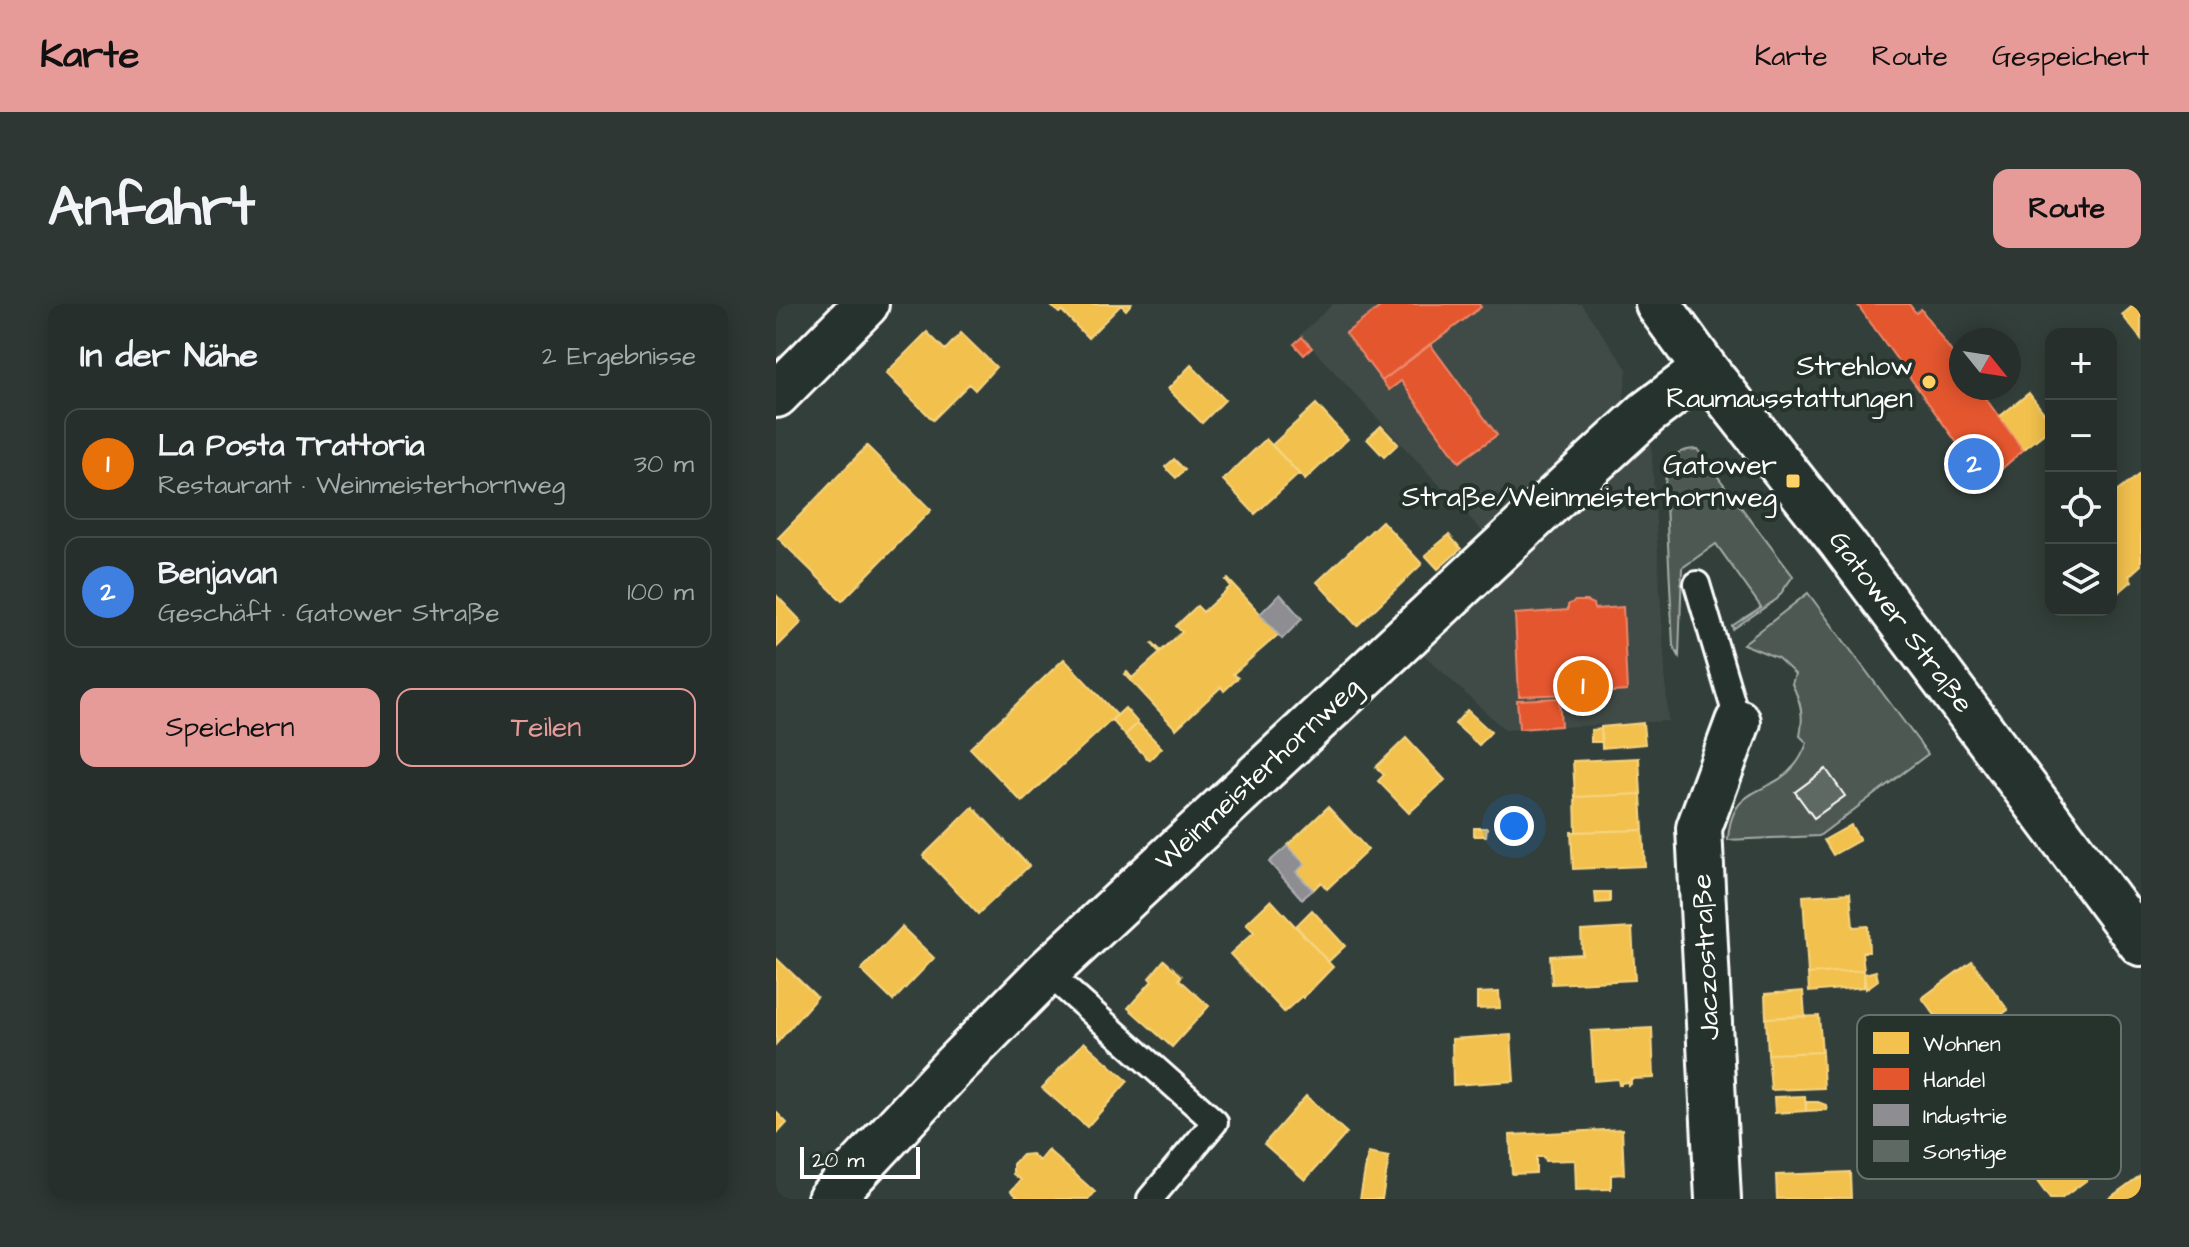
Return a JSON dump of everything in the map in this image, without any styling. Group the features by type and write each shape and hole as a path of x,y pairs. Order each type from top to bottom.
{"street":[{"path":"776,395 866,304"},
{"name":"Gatower Straße","path":"1658,304 1705,369 1842,543 2141,943"},
{"name":"Weinmeisterhornweg","path":"830,1199 1047,972 1581,473 1647,413 1705,369"},
{"name":"Jaczostraße","path":"1718,1199 1699,828 1738,722"}],"lane":[{"path":"1697,584 1738,722"},
{"path":"1047,972 1215,1122 1150,1199"}],"shaded area":[{"path":"1333,304 1581,304 1627,369 1623,403 1485,534 1300,335"},
{"path":"1651,441 1668,721 1505,730 1423,654"},
{"path":"1697,449 1793,576 1777,599 1733,629 1732,626 1761,607 1716,544 1682,568 1679,656 1673,645 1665,484 1672,458 1681,452"},
{"path":"1808,593 1928,754 1819,836 1728,840 1736,809 1753,793 1785,775 1797,763 1807,743 1800,736 1801,709 1792,684 1795,674 1778,658 1743,644"}],"building: Wohnen":[{"path":"1049,304 1131,304 1126,310 1121,305 1088,338 1062,311 1059,313"},
{"path":"2135,304 2141,304 2141,339 2122,315"},
{"path":"927,332 945,350 961,333 996,367 975,390 969,384 933,420 886,373"},
{"path":"1191,365 1225,400 1202,423 1168,389"},
{"path":"2029,393 2045,414 2045,433 2023,450 1999,417"},
{"path":"1316,404 1348,439 1305,480 1272,445"},
{"path":"1381,426 1398,444 1384,457 1367,439"},
{"path":"1266,439 1299,474 1255,514 1223,480"},
{"path":"867,446 931,510 842,601 778,538"},
{"path":"1174,459 1185,470 1176,478 1165,467"},
{"path":"2141,473 2141,565 2129,576 2132,581 2117,594 2117,544 2117,491"},
{"path":"1382,521 1422,564 1357,626 1317,582"},
{"path":"1449,535 1461,549 1438,569 1425,555"},
{"path":"1228,579 1279,634 1233,674 1238,678 1224,691 1221,687 1176,729 1125,674 1127,672 1132,678 1160,653 1152,644 1161,651 1182,632 1176,626 1197,606 1203,612 1231,586"},
{"path":"776,595 802,622 776,648"},
{"path":"1064,659 1117,715 1022,802 970,748"},
{"path":"1125,708 1138,723 1125,735 1112,720"},
{"path":"1467,710 1491,732 1479,745 1455,724"},
{"path":"1138,723 1162,748 1149,760 1125,735"},
{"path":"1643,723 1645,744 1602,748 1601,727"},
{"path":"1601,729 1602,742 1591,742 1591,730"},
{"path":"1406,738 1445,780 1409,813 1378,781 1384,775 1376,767"},
{"path":"1639,758 1641,794 1575,797 1573,761"},
{"path":"1641,794 1643,830 1576,832 1575,797"},
{"path":"973,807 1029,866 978,914 923,856"},
{"path":"1328,807 1368,850 1327,889 1321,882 1313,890 1296,872 1305,864 1287,846"},
{"path":"1851,825 1860,840 1833,855 1824,840"},
{"path":"1474,828 1487,828 1486,836 1474,836"},
{"path":"1643,830 1645,866 1573,869 1571,832"},
{"path":"1595,892 1610,892 1610,902 1596,903"},
{"path":"1850,893 1853,927 1868,926 1869,952 1862,952 1864,970 1808,974 1803,896"},
{"path":"1271,900 1333,967 1303,998 1284,1012 1230,954 1254,932 1246,924"},
{"path":"1312,910 1345,946 1328,962 1296,926"},
{"path":"902,927 934,958 893,1001 861,970"},
{"path":"1632,928 1635,980 1552,984 1550,956 1582,954 1581,931"},
{"path":"776,958 817,997 776,1044"},
{"path":"1164,960 1182,976 1179,979 1209,1006 1172,1047 1128,1008 1152,981 1149,978"},
{"path":"1972,961 2008,1010 2001,1015 1935,1015 1922,998"},
{"path":"1864,970 1864,987 1809,992 1808,974"},
{"path":"1876,971 1878,980 1866,989 1864,974"},
{"path":"1803,991 1805,1016 1766,1018 1765,994"},
{"path":"1499,992 1500,1008 1477,1009 1477,993"},
{"path":"1819,1016 1822,1052 1768,1054 1766,1018"},
{"path":"1652,1028 1654,1078 1631,1079 1628,1085 1628,1082 1619,1085 1618,1079 1594,1081 1591,1031"},
{"path":"1511,1035 1514,1081 1453,1085 1452,1039"},
{"path":"1084,1042 1128,1081 1087,1127 1042,1088"},
{"path":"1822,1052 1824,1088 1771,1090 1768,1054"},
{"path":"1306,1096 1347,1133 1305,1180 1264,1144"},
{"path":"1805,1096 1806,1111 1775,1113 1774,1097"},
{"path":"1806,1102 1826,1105 1827,1110 1806,1111"},
{"path":"776,1112 787,1123 776,1135"},
{"path":"1622,1129 1624,1174 1611,1175 1611,1189 1576,1190 1575,1160 1545,1161 1544,1157 1536,1157 1536,1173 1512,1174 1510,1135"},
{"path":"1048,1150 1095,1192 1089,1199 1020,1199 1011,1191 1021,1180 1013,1174 1013,1164 1022,1155 1032,1154 1039,1161"},
{"path":"1368,1153 1389,1157 1382,1199 1360,1199"},
{"path":"1850,1172 1851,1198 1777,1199 1776,1175"},
{"path":"2141,1175 2141,1199 2108,1199"},
{"path":"2035,1179 2088,1179 2061,1199 2050,1199"}],"building: Handel":[{"path":"1384,304 1479,304 1481,307 1382,381 1346,333"},
{"path":"1857,304 1909,304 1916,313 1921,309 1949,348 1949,400 1987,400 2023,450 1986,483"},
{"path":"1302,337 1312,348 1304,355 1294,344"},
{"path":"1430,344 1497,435 1459,462 1401,381 1389,390 1382,381"},
{"path":"1586,601 1593,604 1594,609 1623,607 1627,691 1598,693 1598,697 1573,698 1572,694 1519,696 1515,614 1568,610 1568,605"},
{"path":"1559,698 1561,726 1519,729 1517,700"}],"building: Industrie":[{"path":"1280,594 1302,619 1282,639 1260,614"},
{"path":"1287,846 1305,864 1296,872 1313,890 1302,899 1269,862"}],"building: Sonstige":[{"path":"1826,769 1845,796 1814,818 1795,792"}],"place":[{"name":"Strehlow Raumausstattungen","path":"1929,382"},
{"name":"Benjavan","path":"1974,464"},
{"name":"Gatower Straße/Weinmeisterhornweg","path":"1793,481"},
{"name":"La Posta Trattoria","path":"1583,686"}]}
